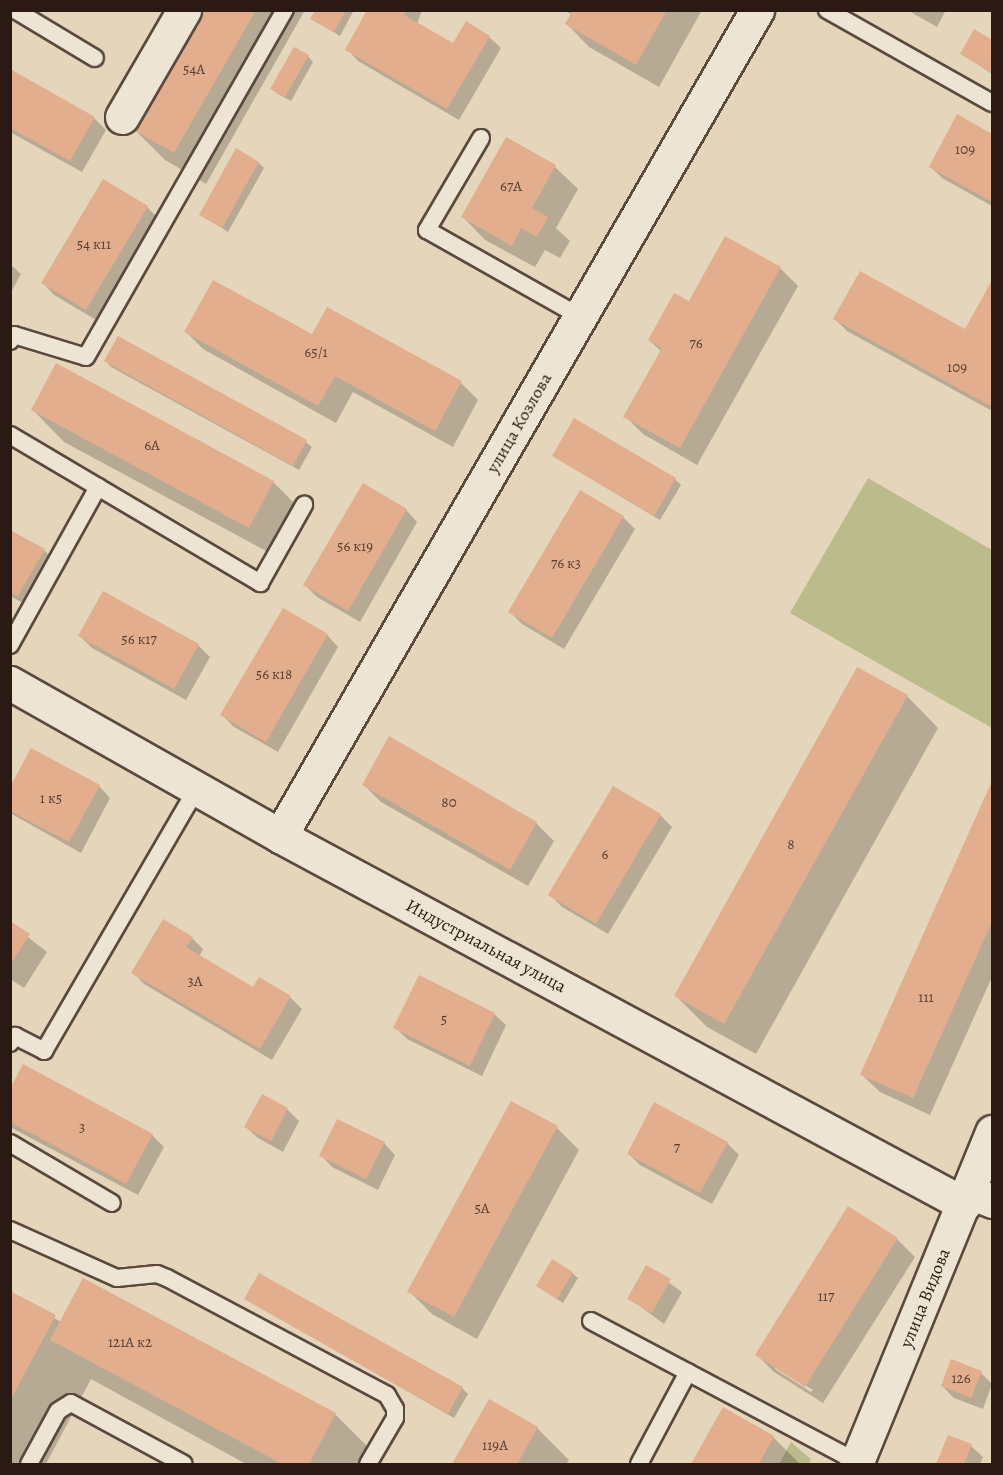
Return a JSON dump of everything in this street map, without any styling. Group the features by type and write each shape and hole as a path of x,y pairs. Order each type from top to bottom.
{"street":[{"path":"122,117 184,10"},
{"name":"улица Козлова","path":"280,836 757,10"},
{"name":"Индустриальная улица","path":"10,683 280,836 976,1199"},
{"name":"улица Видова","path":"857,1463 976,1199 993,1132"}],"lane":[{"path":"15,10 95,58"},
{"path":"10,341 14,334 86,357 285,10"},
{"path":"827,10 993,103"},
{"path":"481,138 427,230 580,317"},
{"path":"10,435 260,583 304,505"},
{"path":"10,645 98,487"},
{"path":"10,1042 15,1036 44,1051 197,788"},
{"path":"10,1143 112,1203"},
{"path":"10,1230 117,1278 157,1274 167,1278 387,1395 396,1409 395,1418 368,1464"},
{"path":"591,1321 857,1463"},
{"path":"639,1464 688,1372"},
{"path":"29,1464 58,1411 71,1403 184,1464"}],"shaded area":[{"path":"868,478 992,550 992,728 790,613"},
{"path":"791,1442 811,1459 809,1464 779,1464"}],"building":[{"path":"200,10 256,10 174,153 132,129"},
{"path":"315,10 346,10 334,32 310,19"},
{"path":"367,10 406,10 404,15 453,43 466,21 490,36 447,109 345,50"},
{"path":"573,10 667,10 636,65 565,24"},
{"path":"974,29 992,40 992,73 960,54"},
{"path":"294,47 309,55 285,97 270,89"},
{"path":"10,69 95,117 70,161 10,128"},
{"path":"957,114 992,134 992,202 929,167"},
{"path":"506,137 556,165 532,208 548,217 537,237 521,228 512,246 461,217"},
{"path":"236,148 259,162 222,228 199,215"},
{"path":"103,179 148,206 86,310 41,283"},
{"path":"725,236 781,267 680,448 623,417 662,348 648,340 674,293 689,301"},
{"path":"860,271 965,329 992,280 992,407 833,319"},
{"path":"213,280 312,334 327,307 462,381 435,431 335,376 318,406 184,332"},
{"path":"118,336 307,440 293,466 104,361"},
{"path":"56,363 274,481 249,528 31,410"},
{"path":"574,418 676,478 654,516 552,456"},
{"path":"363,483 407,509 348,611 303,585"},
{"path":"580,490 624,516 552,638 508,612"},
{"path":"10,530 45,549 18,596 10,592"},
{"path":"103,591 199,644 174,689 78,636"},
{"path":"283,608 328,634 266,742 220,715"},
{"path":"857,667 908,695 724,1024 674,996"},
{"path":"389,736 537,822 510,870 362,785"},
{"path":"31,748 100,785 69,842 10,811 10,787"},
{"path":"992,781 992,922 913,1098 860,1075"},
{"path":"613,786 661,814 596,924 548,895"},
{"path":"163,919 193,937 186,947 253,987 259,977 291,996 260,1049 131,973"},
{"path":"10,921 30,934 10,965"},
{"path":"419,975 495,1013 470,1066 393,1028"},
{"path":"23,1064 153,1134 126,1184 10,1122 10,1089"},
{"path":"262,1094 288,1108 271,1141 244,1127"},
{"path":"511,1101 558,1126 454,1317 407,1292"},
{"path":"654,1102 728,1142 700,1193 627,1154"},
{"path":"337,1119 385,1142 366,1179 319,1156"},
{"path":"848,1206 898,1238 805,1387 755,1355"},
{"path":"552,1259 573,1272 557,1299 536,1286"},
{"path":"646,1265 671,1279 652,1313 627,1299"},
{"path":"259,1273 463,1387 448,1414 244,1299"},
{"path":"83,1278 336,1413 309,1464 282,1464 50,1340"},
{"path":"10,1291 56,1315 10,1401"},
{"path":"951,1359 982,1371 971,1398 941,1386"},
{"path":"489,1399 538,1427 517,1464 452,1464"},
{"path":"723,1407 774,1436 759,1464 691,1464"},
{"path":"948,1435 972,1444 964,1464 936,1464"}]}
